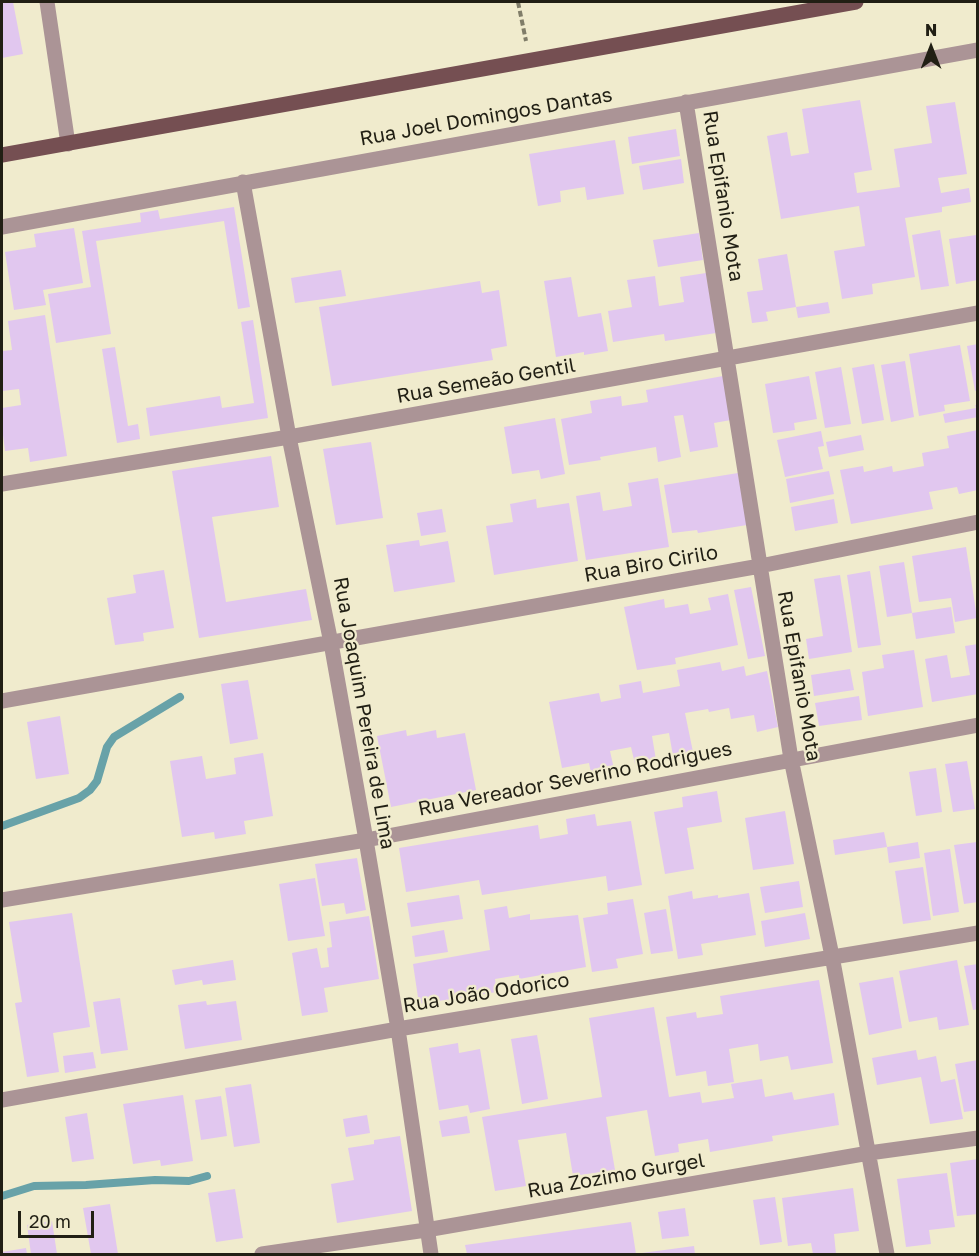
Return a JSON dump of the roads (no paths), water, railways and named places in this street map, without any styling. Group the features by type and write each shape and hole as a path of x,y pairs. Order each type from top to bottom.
{"main road":[{"path":"2,155 856,2"}],"street":[{"path":"47,2 68,144"},
{"name":"Rua Joel Domingos Dantas","path":"2,227 978,50"},
{"name":"Rua Epifanio Mota","path":"686,102 729,359 791,759 832,956 887,1254"},
{"name":"Rua Joaquim Pereira de Lima","path":"243,182 366,840 398,1029 431,1254"},
{"name":"Rua Semeão Gentil","path":"2,484 289,437 978,313"},
{"name":"Rua Biro Cirilo","path":"331,643 760,566 978,522"},
{"path":"2,700 331,643"},
{"name":"Rua Vereador Severino Rodrigues","path":"2,900 366,840 978,725"},
{"name":"Rua João Odorico","path":"2,1100 398,1029 978,933"},
{"name":"Rua Zozimo Gurgel","path":"262,1254 426,1230 869,1153 978,1138"}],"waterway":[{"path":"2,826 79,798 97,781 107,747 114,737 180,697"},
{"path":"2,1196 34,1186 155,1180 189,1181 207,1176"}]}
